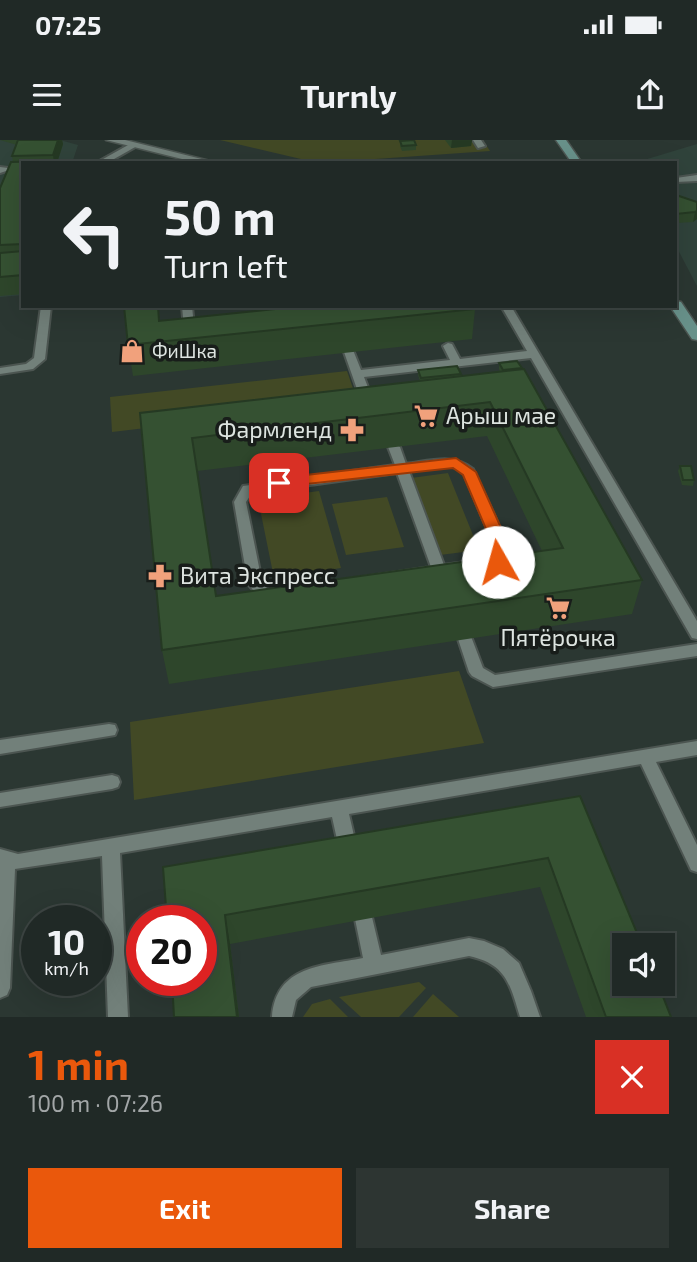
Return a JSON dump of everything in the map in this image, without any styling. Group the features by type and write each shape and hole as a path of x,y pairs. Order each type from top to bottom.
{"main road":[{"path":"561,140 576,161"},
{"path":"677,306 697,336"}],"street":[{"path":"111,140 204,161"}],"lane":[{"path":"104,161 133,146"},
{"path":"677,180 697,178"},
{"path":"0,371 29,367 39,359 46,308"},
{"path":"187,308 190,331 211,331"},
{"path":"507,308 697,634"},
{"path":"448,345 456,362"},
{"path":"349,352 364,392 382,397 381,411"},
{"path":"357,373 534,354"},
{"path":"529,380 548,377"},
{"path":"394,447 450,597"},
{"path":"449,462 465,468 503,550 502,559 492,565 277,595 264,593 255,584 240,502 244,492 254,486 402,467 449,462"},
{"path":"465,639 477,672 493,681 697,650"},
{"path":"0,747 109,730"},
{"path":"0,988 3,859 18,862 697,748"},
{"path":"646,757 697,864"},
{"path":"0,800 112,782"},
{"path":"340,808 352,864"},
{"path":"111,847 118,1017"},
{"path":"364,919 374,965"},
{"path":"282,1017 286,998 299,983 308,978 469,947 501,957 517,976 530,1017"}],"shaded area":[{"path":"0,140 60,140 78,145 73,161 21,161 21,295 0,297"},
{"path":"697,144 697,286 677,248 677,161 641,161"}],"green space":[{"path":"220,140 483,140 490,151 347,161 309,161"},
{"path":"347,371 358,403 112,432 110,397"},
{"path":"448,473 479,550 440,555 411,478"},
{"path":"319,491 341,568 274,578 258,499"},
{"path":"387,497 404,547 346,555 332,504"},
{"path":"459,671 484,743 134,800 130,722"},
{"path":"419,982 426,988 399,1017 361,1017 339,997"},
{"path":"433,994 459,1017 413,1017"},
{"path":"330,999 348,1017 303,1017 312,1004"}],"building":[{"path":"18,140 58,140 53,155 12,156"},
{"path":"414,140 416,145 402,146 400,141"},
{"path":"11,162 21,162 21,244 0,245 0,188"},
{"path":"679,196 697,202 697,211 677,214"},
{"path":"21,251 21,275 0,277 0,253"},
{"path":"124,308 158,308 159,321 285,308 475,309 128,345"},
{"path":"517,361 522,368 503,370 499,363"},
{"path":"457,366 461,374 421,378 418,370"},
{"path":"524,369 642,580 162,650 140,413","holes":["490,402 563,548 216,596 192,438"]},
{"path":"680,466 691,466 694,480 683,480"},
{"path":"580,796 637,933 612,933 612,996 663,996 671,1017 606,1017 548,858 225,915 237,1017 174,1017 173,996 217,996 217,905 166,905 163,867"}],"place":[{"name":"ФиШка","path":"132,351"},
{"name":"Арыш мае","path":"426,416"},
{"name":"Фармленд","path":"352,430"},
{"name":"Вита Экспресс","path":"160,576"},
{"name":"Пятёрочка","path":"558,608"}],"route":[{"path":"279,483 456,463 469,472 503,550 502,559 498,562"}]}
